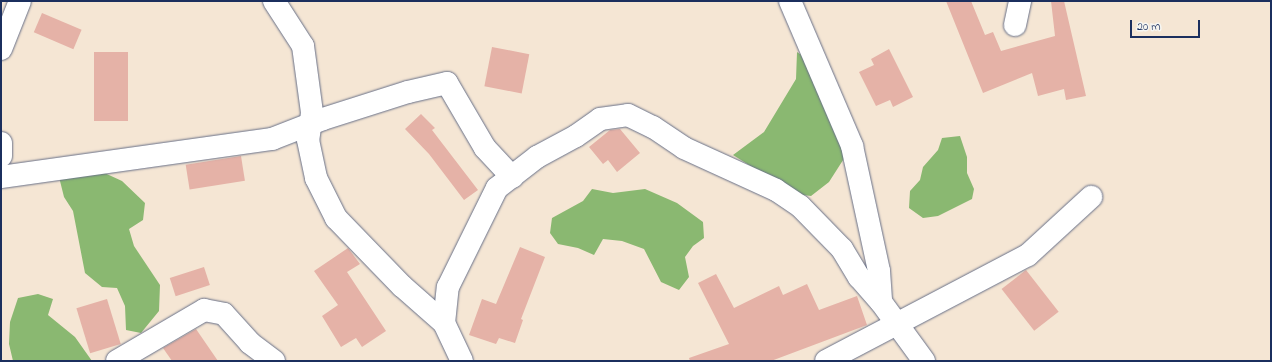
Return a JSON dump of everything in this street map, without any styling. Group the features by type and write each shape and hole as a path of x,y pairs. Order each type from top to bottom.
{"street":[{"path":"1,49 20,1"},
{"path":"274,1 303,46 312,114 308,140 316,178 336,218 402,286 444,323 462,361"},
{"path":"790,1 852,146 879,271 881,302"},
{"path":"1014,25 1020,1"},
{"path":"1,177 272,139 310,124 408,92 447,83 485,148 512,177"},
{"path":"444,323 448,287 497,188 537,157 576,136 600,119 628,116 653,127 684,148 776,190 800,206 842,249 858,277 881,302 924,361"},
{"path":"826,361 1028,255 1091,197"},
{"path":"117,361 204,310 224,314 250,343 274,361"}],"green space":[{"path":"797,52 806,58 845,157 829,182 811,196 795,194 733,155 764,132 796,79"},
{"path":"960,136 967,157 967,173 974,189 972,199 938,216 923,218 909,208 910,191 920,180 923,167 938,150 942,138"},
{"path":"98,170 122,181 145,203 143,220 129,229 134,246 160,285 159,311 141,333 126,330 125,306 117,288 102,287 85,273 73,211 64,197 59,177"},
{"path":"592,189 613,193 645,189 677,203 703,222 704,238 693,246 685,257 689,277 679,290 661,282 644,249 622,241 603,239 594,255 578,248 558,244 550,233 552,218 583,201"},
{"path":"38,294 53,299 48,315 75,337 92,361 13,361 9,344 10,322 18,298"}],"building":[{"path":"946,1 971,1 985,35 993,32 1001,51 1055,36 1051,1 1064,1 1086,96 1066,100 1064,89 1038,96 1032,73 983,93"},
{"path":"42,13 82,30 73,49 34,32"},
{"path":"492,47 529,54 522,94 484,86"},
{"path":"889,49 913,97 893,107 890,100 876,106 859,72 874,65 871,59"},
{"path":"94,52 128,52 128,121 94,121"},
{"path":"421,114 435,128 432,130 478,190 464,200 429,154 405,129"},
{"path":"620,129 640,153 617,172 608,160 603,164 589,147 610,130"},
{"path":"241,156 245,181 190,189 186,165"},
{"path":"520,247 545,257 521,319 523,320 515,343 499,338 496,344 469,335 482,299 496,304"},
{"path":"348,248 360,264 347,272 386,331 362,347 356,338 341,347 322,316 338,305 314,271"},
{"path":"204,267 210,285 176,296 170,278"},
{"path":"1026,270 1059,312 1034,331 1002,289"},
{"path":"716,274 734,308 779,286 783,295 807,284 819,310 857,296 867,325 771,361 690,361 689,358 729,344 698,283"},
{"path":"107,299 121,344 90,353 76,308"},
{"path":"196,329 218,361 172,361 163,348"}]}
